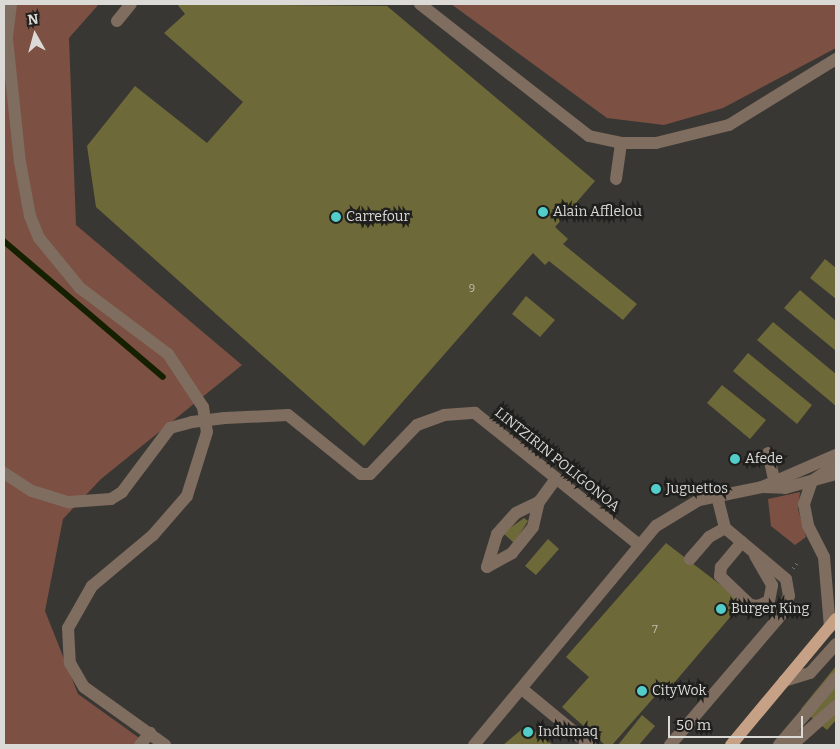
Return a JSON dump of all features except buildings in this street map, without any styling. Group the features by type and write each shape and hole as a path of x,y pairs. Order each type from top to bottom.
{"main road":[{"path":"731,745 833,623"}],"street":[{"path":"11,4 7,39 19,153 24,192 39,238 80,288 168,354 203,407 207,432 187,496 153,535 92,586 68,628 70,663 84,687 165,745"},
{"path":"117,21 131,4"},
{"path":"420,4 588,136 621,143 656,143 729,125 836,59"},
{"path":"616,179 621,143"},
{"name":"LINTZIRIN POLIGONOA","path":"4,473 32,491 69,502 111,499 122,492 170,428 192,422 225,418 288,415 361,474 370,474 417,425 444,415 475,413 639,545"},
{"path":"768,453 774,479"},
{"path":"762,487 774,479 836,455"},
{"path":"833,623 824,557 805,515 812,481 836,465"},
{"path":"474,745 639,545 681,507 717,495 762,487 785,488 836,474"},
{"path":"539,502 516,513 497,534 487,567 512,553 533,527 539,502 556,479"},
{"path":"670,745 780,616 789,596 786,579 725,528 717,495"},
{"path":"690,559 709,537 725,528"},
{"path":"742,542 721,567 720,576 750,605 758,606 769,601 772,585 754,552"},
{"path":"784,681 810,673 836,644"},
{"path":"779,745 836,678"},
{"path":"522,689 590,745"},
{"path":"792,745 836,706"},
{"path":"140,745 150,733"}],"shaded area":[{"path":"4,4 99,4 69,38 76,225 242,365 101,479 63,519 45,611 78,694 149,745 4,745"},
{"path":"451,4 836,4 836,48 723,108 664,125 607,118"},
{"path":"800,492 798,509 806,537 795,545 771,526 768,499"}],"waterway":[{"path":"4,241 163,377"}],"place":[{"name":"Alain Afflelou","path":"543,212"},
{"name":"Carrefour","path":"336,217"},
{"name":"Afede","path":"735,459"},
{"name":"Juguettos","path":"656,489"},
{"name":"Burger King","path":"721,609"},
{"name":"CityWok","path":"642,691"},
{"name":"Indumaq","path":"528,732"}]}
